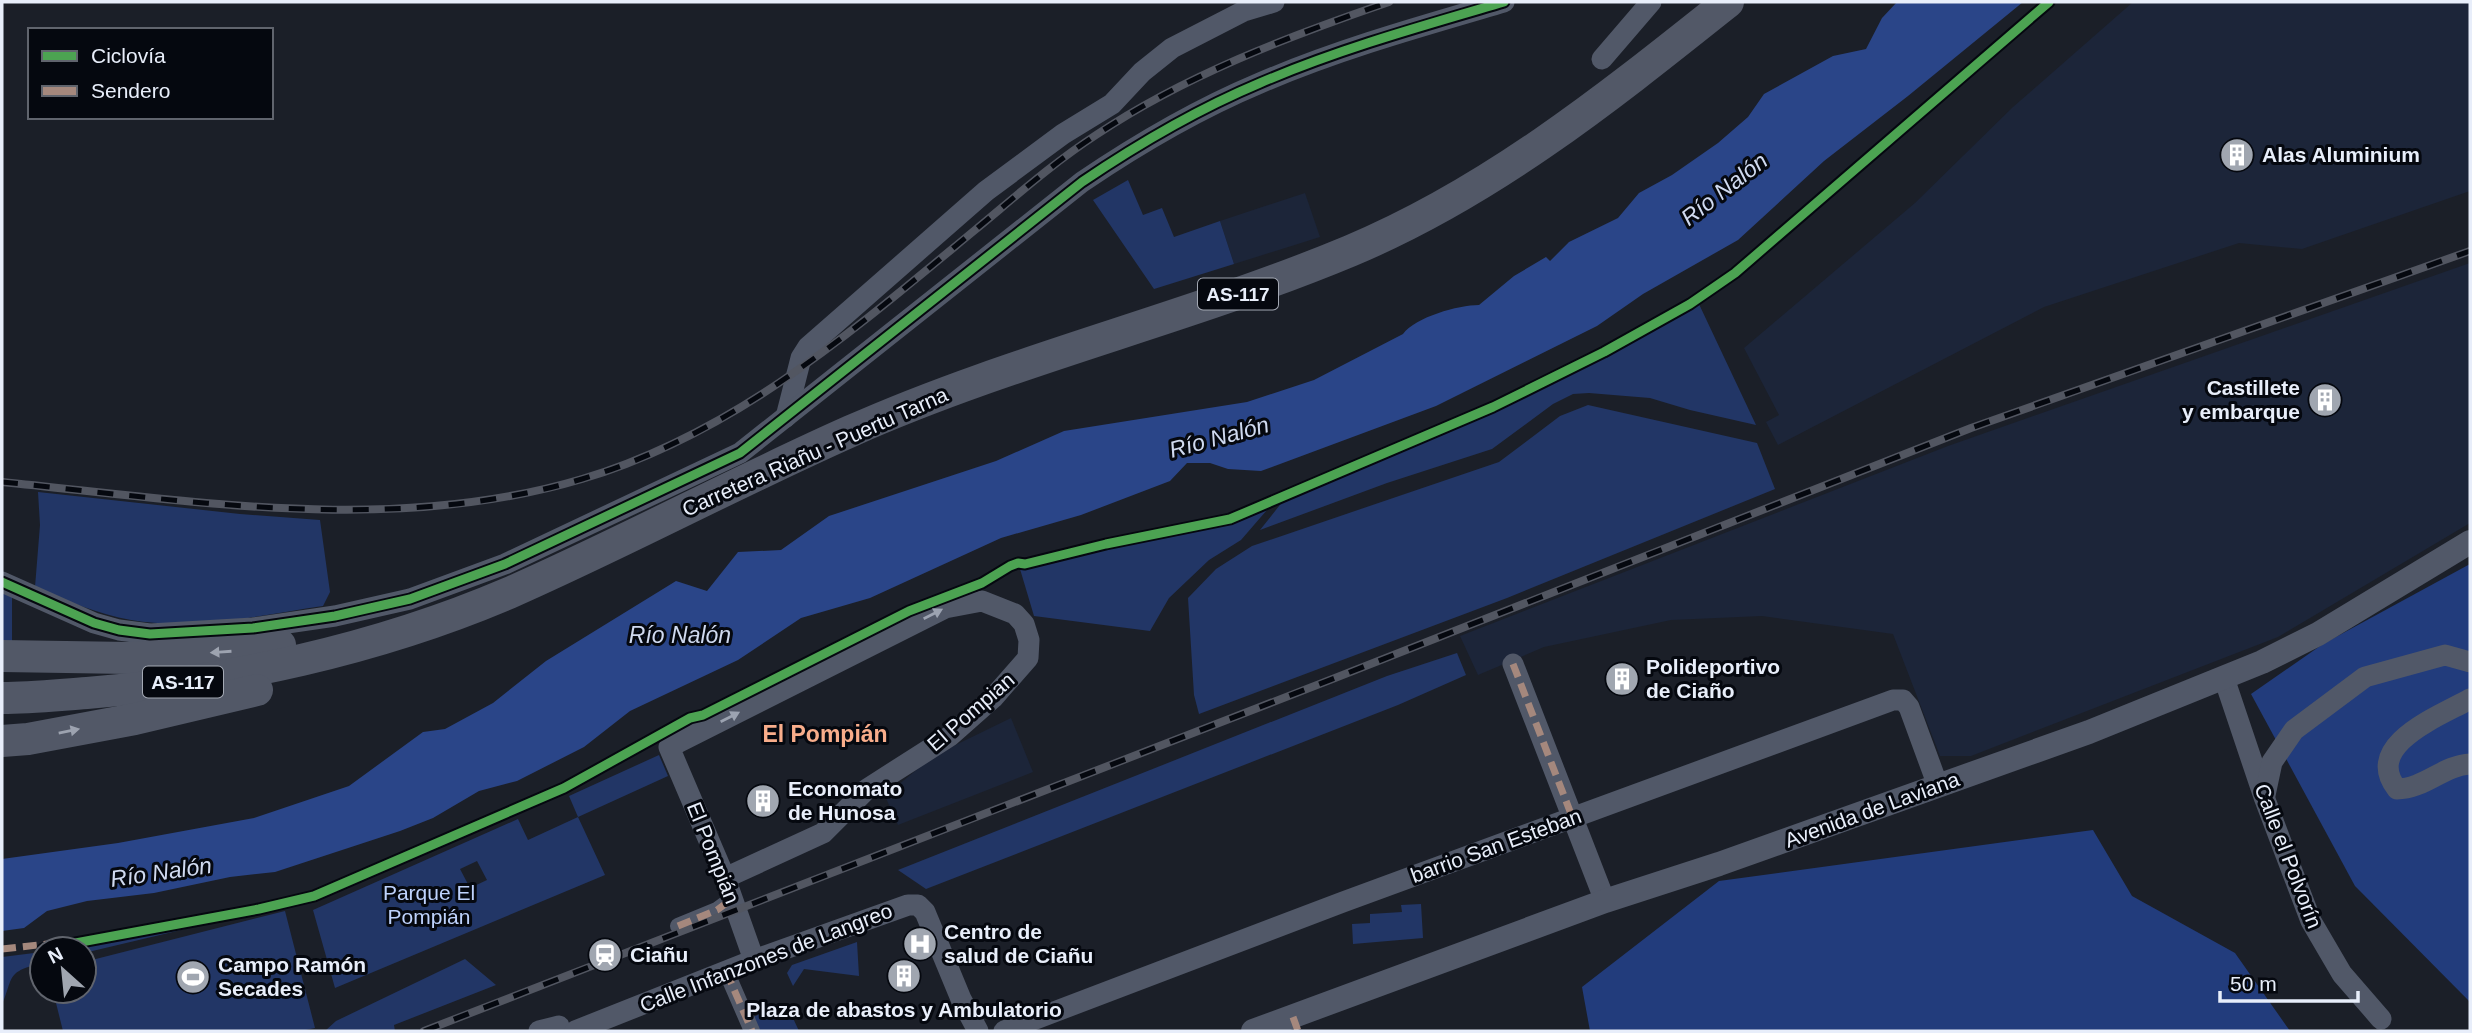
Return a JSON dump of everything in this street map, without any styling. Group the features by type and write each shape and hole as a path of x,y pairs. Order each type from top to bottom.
{"main road":[{"name":"Carretera Riañu - Puertu Tarna","path":"2,698 132,689 228,676 306,658 424,625 505,594 852,430 962,386 1240,293 1353,250 1435,211 1539,147 1728,2"},
{"path":"2,741 28,739 122,721 254,691 398,644 424,625"},
{"path":"2,656 130,658 228,652 327,639 362,643"}],"street":[{"path":"786,417 801,358 808,346 986,191 1063,134 1112,104 1143,72 1172,48 1244,11 1274,2"},
{"path":"2,582 94,623 150,634 253,628 335,616 410,599 505,564 740,453 1082,182 1118,157 1259,83 1377,39 1504,2"},
{"path":"1602,59 1645,6"},
{"name":"Avenida de Laviana","path":"1253,1031 1295,1024 1605,901 1719,864 2089,732 2224,678 2318,634 2470,542"},
{"name":"El Pompian","path":"668,747 945,608 982,601 1014,614 1024,624 1029,640 1028,657 1014,676 950,736 867,789 823,834 725,878"},
{"path":"2264,797 2272,762 2294,730 2365,677 2445,654 2470,662"},
{"path":"1513,664 1605,901"},
{"name":"Calle el Polvorín","path":"2224,678 2264,797 2311,921 2342,974 2381,1019"},
{"path":"2470,699 2404,736 2394,748 2387,764 2389,780 2397,789 2410,789 2460,765 2470,764"},
{"name":"barrio San Esteban","path":"1004,1031 1330,906 1893,700 1903,700 1909,707 1938,786"},
{"name":"El Pompián","path":"668,747 725,878 754,960"},
{"path":"678,926 717,910 732,899"},
{"name":"Calle Infanzones de Langreo","path":"558,1030 908,905 918,905 925,912 961,999 978,1031"},
{"path":"726,971 752,1031"}],"shaded area":[{"name":"Alas Aluminium","path":"2133,2 2470,2 2470,191 2302,249 2239,243 2044,307 1778,445 1766,422 1779,415 1744,348 1915,203 2013,107"},
{"path":"1305,193 1320,237 1234,264 1220,221"},
{"path":"2470,263 2470,523 2278,637 1971,756 1940,756 1893,634 1762,616 1671,620 1544,647 1478,675 1460,636 1948,446"},
{"path":"2470,564 2470,1002 2355,886 2251,694 2323,644"},
{"path":"1011,718 1033,772 898,825 885,796 933,756"},
{"path":"2093,830 2132,896 2235,953 2290,1031 1590,1031 1582,987 1719,881"}],"green space":[{"path":"1128,180 1143,215 1162,208 1174,237 1220,221 1234,264 1154,289 1093,200"},
{"path":"1698,302 1756,425 1650,398 1573,394 1553,404 1492,449 1387,483 1260,530 1287,496 1479,418 1611,351"},
{"path":"1588,405 1757,443 1775,489 1507,598 1199,714 1194,695 1188,598 1216,569 1252,546 1499,462 1560,416"},
{"path":"38,492 320,520 330,592 323,606 203,623 131,620 82,606 35,587 40,525"},
{"path":"1273,503 1241,540 1209,560 1169,598 1150,631 1034,616 1020,569 1112,545 1232,521"},
{"path":"2,582 12,587 12,657 2,656"},
{"path":"1457,653 1466,675 1398,705 926,889 898,870 1387,676"},
{"path":"659,755 668,776 578,817 569,796"},
{"name":"Parque El Pompián","path":"578,817 605,875 335,988 313,910 518,819 528,840","holes":["477,861 487,880 470,888 460,869"]},
{"path":"1421,904 1423,938 1353,944 1352,924 1370,923 1370,914 1402,912 1401,905"},
{"name":"Campo Ramón Secades","path":"285,911 315,1028 301,1031 63,1031 56,1005 98,1005 98,958"},
{"path":"240,916 98,950 98,942"},
{"path":"857,942 859,976 804,969 793,986 787,973 792,965"},
{"path":"28,954 28,967 13,976 2,1005 2,957"},
{"path":"465,959 496,985 394,1025 395,1031 325,1031 336,1021"},
{"path":"786,1003 799,1031 760,1031 753,1017"}],"water":[{"name":"Río Nalón","path":"1897,2 2023,2 1824,161 1738,240 1643,294 1597,326 1436,406 1261,471 1228,469 1210,463 1187,463 1170,481 1081,515 1001,538 870,598 801,618 738,660 630,711 584,747 517,781 479,791 433,818 400,831 275,872 230,877 154,893 87,901 47,911 24,928 2,931 2,859 118,843 254,818 349,786 423,732 445,729 493,703 546,661 676,581 707,591 738,552 781,550 829,516 996,461 1064,431 1247,402 1314,380 1403,334 1427,317 1460,307 1479,305 1514,276 1546,257 1550,261 1569,242 1618,218 1639,193 1672,175 1718,143 1748,117 1764,94 1833,56 1866,49 1882,18"}],"railway":[{"path":"2,482 220,504 366,510 439,506 511,496 582,479 638,459 691,435 791,375 884,305 1049,169 1130,113 1238,59 1389,2"},
{"path":"424,1031 1971,428 2470,251"}],"marked path":[{"path":"1513,664 1573,819"},
{"path":"678,926 717,910 732,899"},
{"path":"2,949 28,946"},
{"path":"726,971 752,1031"},
{"path":"1293,1017 1298,1031"}],"cycle path":[{"path":"2,582 94,623 150,634 253,628 335,616 410,599 505,564 740,453 1082,182 1169,128 1237,93 1320,59 1504,2"},
{"path":"98,939 314,896 564,788 690,718 703,715 909,611 982,583 1010,566 1230,519 1493,407 1604,352 1690,304 1735,273 2049,2"}],"place":[{"name":"Alas Aluminium","path":"2237,155"},
{"name":"Castillete y embarque","path":"2325,400"},
{"name":"Polideportivo de Ciaño","path":"1622,679"},
{"name":"Economato de Hunosa","path":"763,801"},
{"name":"Centro de salud de Ciañu","path":"920,944"},
{"name":"Ciañu","path":"605,955"},
{"name":"Plaza de abastos y Ambulatorio","path":"904,976"},
{"name":"Campo Ramón Secades","path":"193,977"}],"district":[{"name":"El Pompián","path":"825,734"}]}
